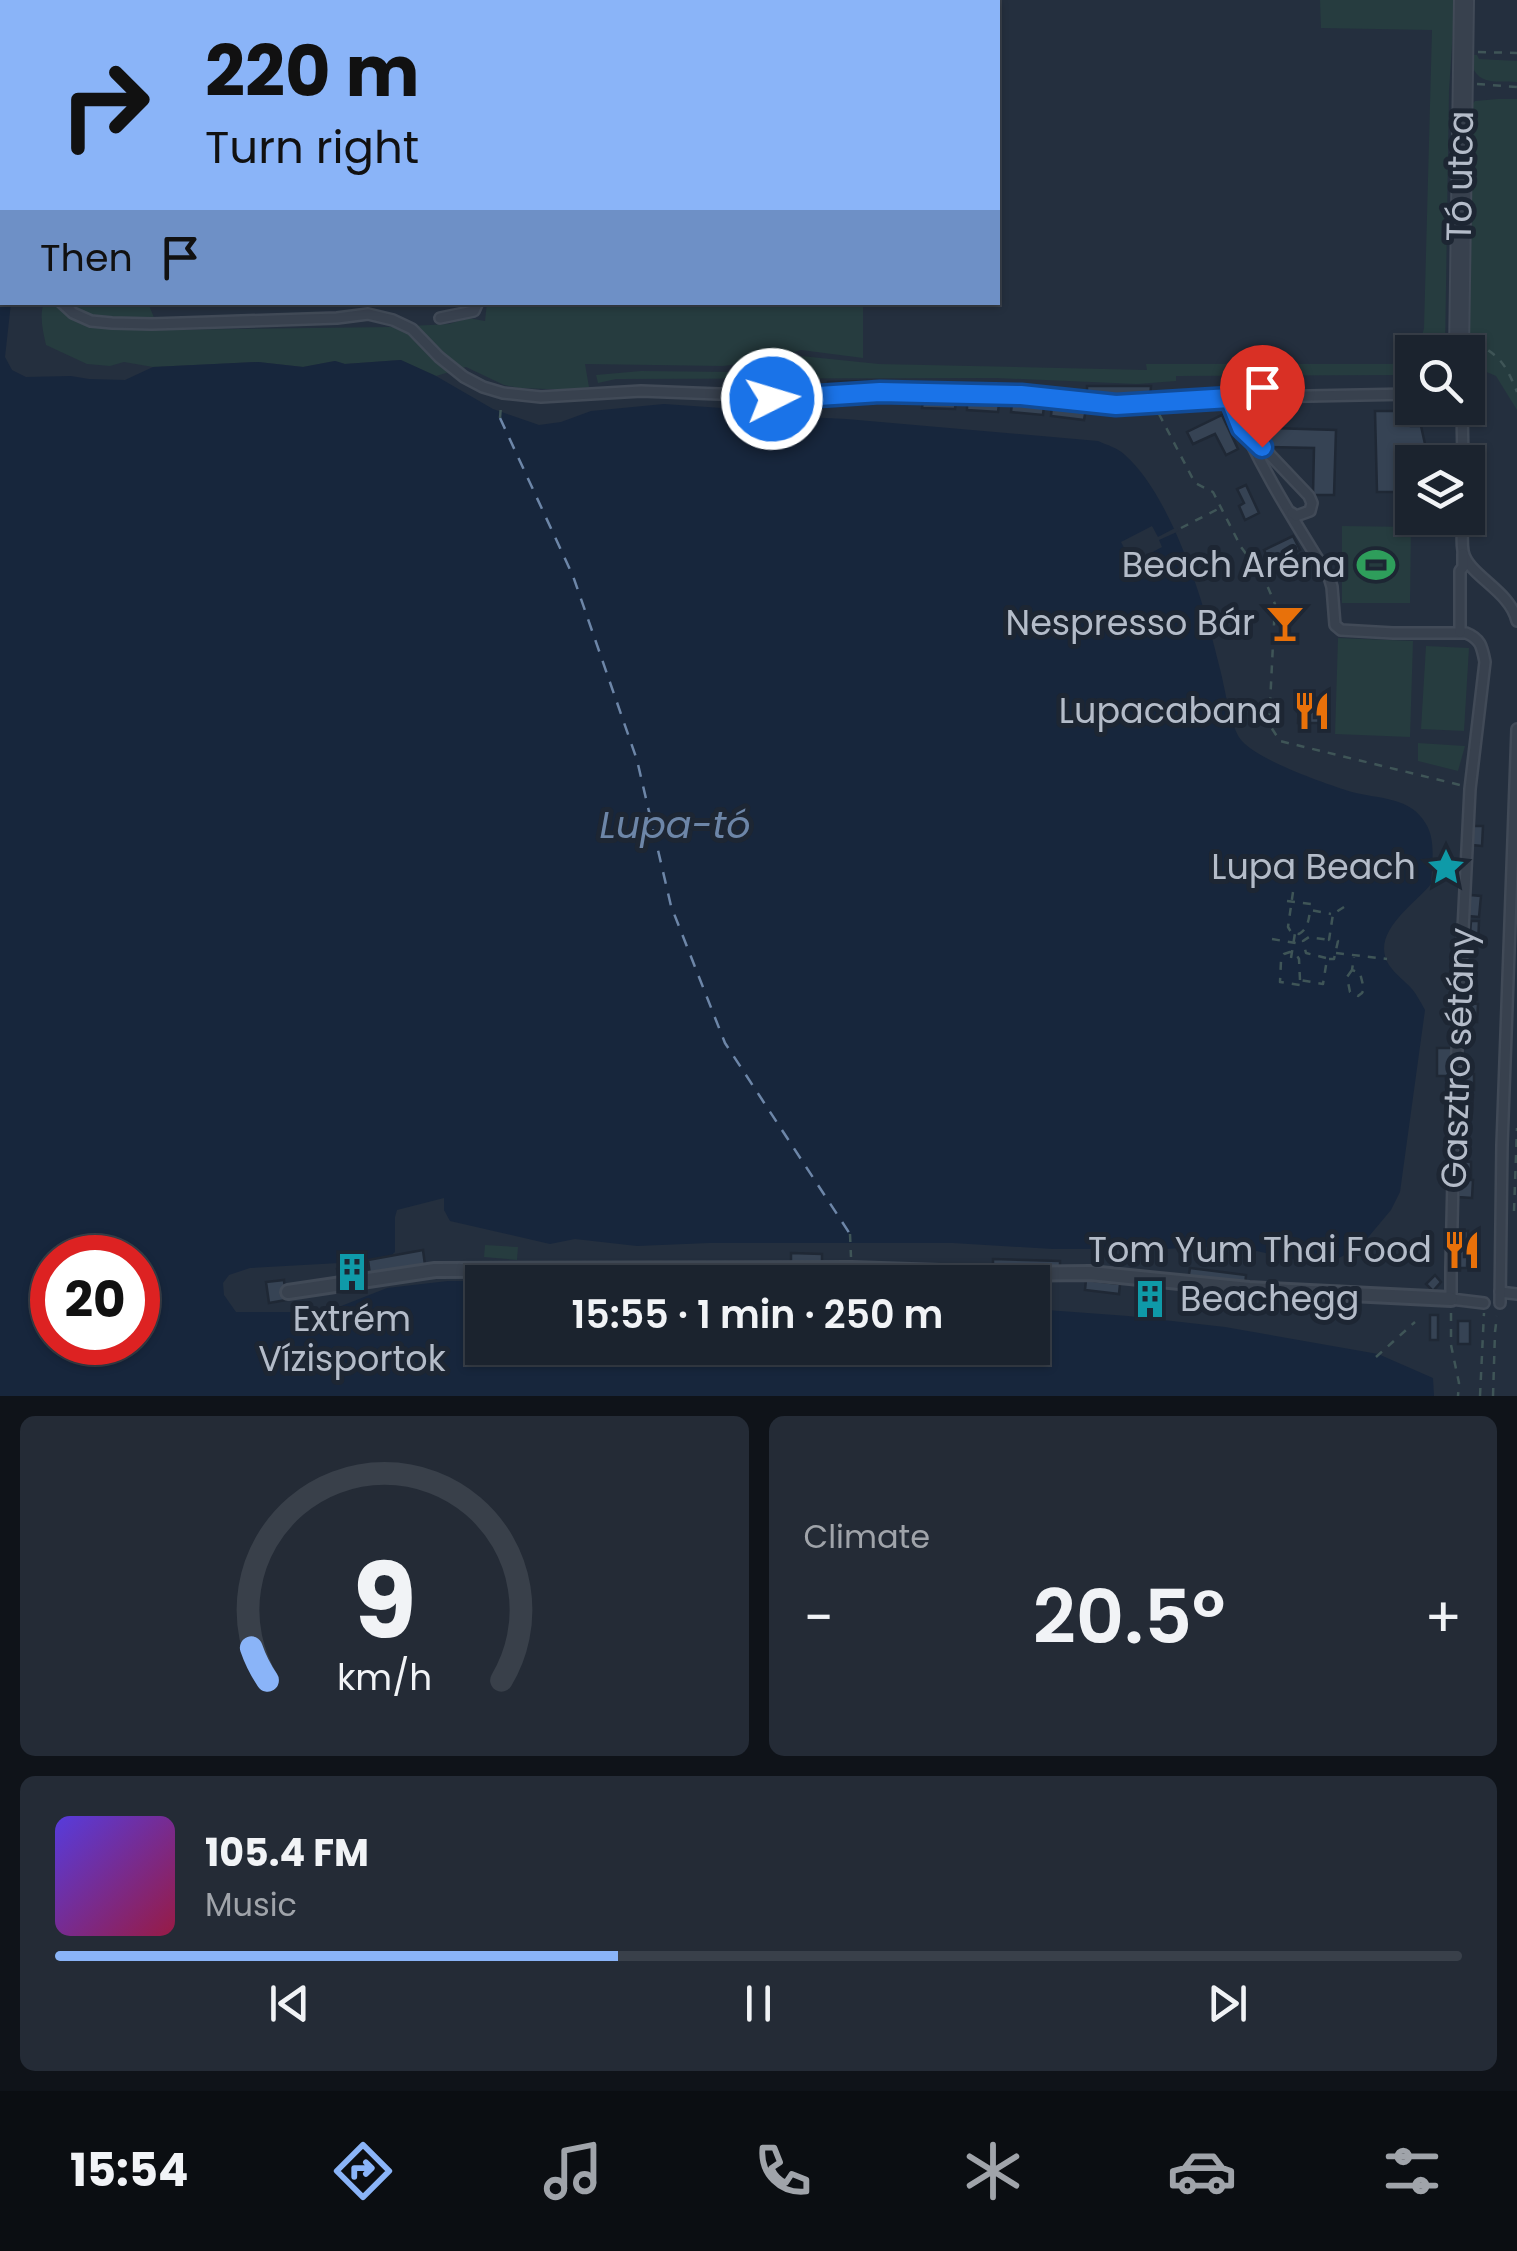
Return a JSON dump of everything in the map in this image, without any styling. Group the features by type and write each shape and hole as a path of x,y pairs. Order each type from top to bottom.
{"street":[{"name":"Tó utca","path":"1459,335 1464,0"},
{"path":"288,1292 435,1270 465,1270"},
{"path":"1050,1273 1090,1273 1249,1290 1451,1299"}],"lane":[{"path":"64,305 91,321 125,324 368,314 412,329 439,357 474,382 503,393 522,395 642,391 772,399 839,393 959,392 1116,405 1395,394"},
{"path":"440,318 474,311 477,305"},
{"path":"1230,398 1242,428 1329,577 1335,625 1341,630 1460,632 1463,535"},
{"path":"1242,428 1312,503 1310,511 1302,515 1288,510"},
{"path":"1463,552 1508,602 1517,622"},
{"name":"Gasztro sétány","path":"1451,1299 1455,1090 1470,789 1485,662 1482,644 1475,636 1460,632"},
{"path":"1517,728 1500,1298 1517,1294"},
{"path":"1451,1299 1484,1303"}],"path":[{"path":"1462,52 1517,54"},
{"path":"1462,78 1478,85 1517,87"},
{"path":"1485,350 1493,351 1509,372 1517,392"},
{"path":"1154,404 1196,483 1213,492 1275,604 1269,724 1280,741 1470,789"},
{"path":"1181,528 1221,508"},
{"path":"1289,901 1311,904 1304,932 1295,934 1288,926 1289,901 1293,892"},
{"path":"1310,910 1333,914 1344,908"},
{"path":"1330,940 1333,914"},
{"path":"1291,955 1296,927"},
{"path":"1309,937 1338,941 1334,960 1306,953 1303,944 1309,937"},
{"path":"1272,939 1303,944"},
{"path":"1335,953 1354,957"},
{"path":"1284,954 1291,955 1299,959 1300,985 1280,982 1281,961 1284,954"},
{"path":"1352,970 1360,973 1364,988 1358,996 1350,992 1346,976 1352,970 1354,954 1387,959"},
{"path":"1300,980 1323,984 1327,959"},
{"path":"1291,992 1292,984"},
{"path":"850,1234 852,1265"},
{"path":"1493,1396 1500,1298"},
{"path":"1451,1299 1451,1345 1458,1396"},
{"path":"1480,1396 1484,1303"},
{"path":"1376,1357 1415,1322"}],"green space":[{"path":"1320,0 1455,0 1449,90 1445,335 1422,335 1432,30 1321,28"},
{"path":"1469,55 1517,61 1517,82 1480,77"},
{"path":"1517,99 1517,410 1496,376 1485,371 1485,335 1468,335 1466,111 1475,101"},
{"path":"44,305 149,305 163,330 391,327 449,324 468,318 485,321 487,305 863,305 863,358 801,350 764,361 723,366 585,364 589,387 519,388 466,367 436,376 400,360 345,364 335,361 303,367 258,362 153,367 124,362 110,366 87,364 46,345"},
{"path":"801,356 879,364 1147,370 1146,364 1395,363 1395,375 1176,376 1176,381 1137,384 996,378 616,379 598,383 596,375 764,368"},
{"name":"Beach Aréna","path":"1342,526 1395,527 1395,535 1411,535 1410,603 1342,603"},
{"path":"1338,638 1413,641 1410,737 1335,734"},
{"path":"1426,646 1469,648 1464,731 1421,729"},
{"path":"1418,743 1465,746 1458,771 1418,761"},
{"path":"485,1245 518,1247 517,1260 484,1257"}],"water":[{"name":"Lupa-tó","path":"0,305 11,305 5,357 12,370 26,377 125,380 153,367 258,362 303,367 335,361 345,364 401,360 493,409 539,425 591,411 664,404 1098,441 1122,453 1142,474 1172,525 1196,585 1231,717 1242,741 1263,756 1311,778 1403,804 1420,815 1431,837 1431,884 1396,920 1384,953 1425,1010 1400,1192 1391,1210 1360,1247 1337,1259 1306,1262 1248,1249 1201,1247 1053,1249 953,1243 637,1246 575,1239 550,1244 450,1221 444,1210 444,1198 397,1210 395,1252 370,1268 339,1263 250,1268 229,1275 223,1283 224,1295 236,1312 326,1312 387,1288 465,1281 465,1365 1050,1365 1050,1310 1225,1327 1378,1354 1433,1378 1434,1396 0,1396"}],"pier":[{"path":"1152,526 1158,537 1177,527 1179,531 1159,540 1162,547 1132,563 1121,542"}],"building":[{"path":"828,382 888,382 887,388 828,389"},
{"path":"1087,386 1151,386 1150,399 1087,397"},
{"path":"923,400 956,401 955,409 922,408"},
{"path":"967,402 999,404 998,412 967,410"},
{"path":"1012,403 1044,406 1043,415 1011,412"},
{"path":"1052,405 1086,409 1084,420 1051,416"},
{"path":"1375,411 1395,411 1395,425 1421,426 1425,445 1395,445 1395,492 1377,492"},
{"path":"1222,415 1238,449 1226,455 1215,434 1193,444 1187,432"},
{"path":"1269,428 1336,430 1334,495 1313,495 1314,448 1268,447"},
{"path":"1246,485 1259,513 1245,520 1239,506 1244,503 1237,489"},
{"path":"1293,536 1300,550 1271,564 1264,550"},
{"name":"Lupacabana","path":"1299,698 1325,698 1324,723 1298,723"},
{"path":"1472,826 1483,826 1482,846 1472,845"},
{"path":"1470,895 1481,896 1479,917 1468,916"},
{"path":"1471,921 1479,921 1478,946 1469,946"},
{"path":"1467,986 1477,986 1477,1000 1467,1000"},
{"path":"1467,1003 1478,1004 1477,1022 1466,1022"},
{"path":"1437,1048 1452,1048 1452,1076 1437,1076"},
{"path":"1462,1074 1474,1074 1474,1090 1462,1090"},
{"path":"1461,1095 1473,1095 1472,1113 1461,1113"},
{"path":"1460,1161 1471,1162 1471,1178 1459,1178"},
{"path":"1459,1180 1473,1180 1472,1198 1458,1197"},
{"name":"Tom Yum Thai Food","path":"1457,1231 1468,1231 1467,1268 1456,1268"},
{"path":"423,1250 425,1265 370,1275 368,1260"},
{"path":"791,1253 822,1254 822,1265 791,1265"},
{"path":"993,1259 1060,1261 1060,1270 1050,1270 1050,1265 993,1265"},
{"name":"Extrém Vízisportok","path":"365,1265 367,1275 339,1279 337,1269"},
{"path":"1190,1268 1246,1275 1245,1286 1188,1280"},
{"path":"1435,1275 1441,1282 1433,1291 1426,1284"},
{"path":"284,1280 286,1300 269,1303 266,1282"},
{"path":"1086,1280 1120,1284 1119,1294 1085,1290"},
{"name":"Beachegg","path":"1141,1292 1160,1294 1158,1306 1140,1304"},
{"path":"1430,1315 1438,1315 1438,1340 1430,1340"},
{"path":"1458,1321 1470,1321 1470,1344 1458,1344"}],"ferry route":[{"path":"500,418 573,576 637,760 671,906 725,1043 850,1234"}],"place":[{"name":"Beach Aréna","path":"1376,565"},
{"name":"Nespresso Bár","path":"1285,623"},
{"name":"Lupacabana","path":"1312,711"},
{"name":"Lupa Beach","path":"1446,867"},
{"name":"Tom Yum Thai Food","path":"1462,1250"},
{"name":"Extrém Vízisportok","path":"352,1272"},
{"name":"Beachegg","path":"1150,1299"}],"route":[{"path":"772,399 880,392 1021,395 1116,405 1230,398 1242,428 1262,447"}]}
